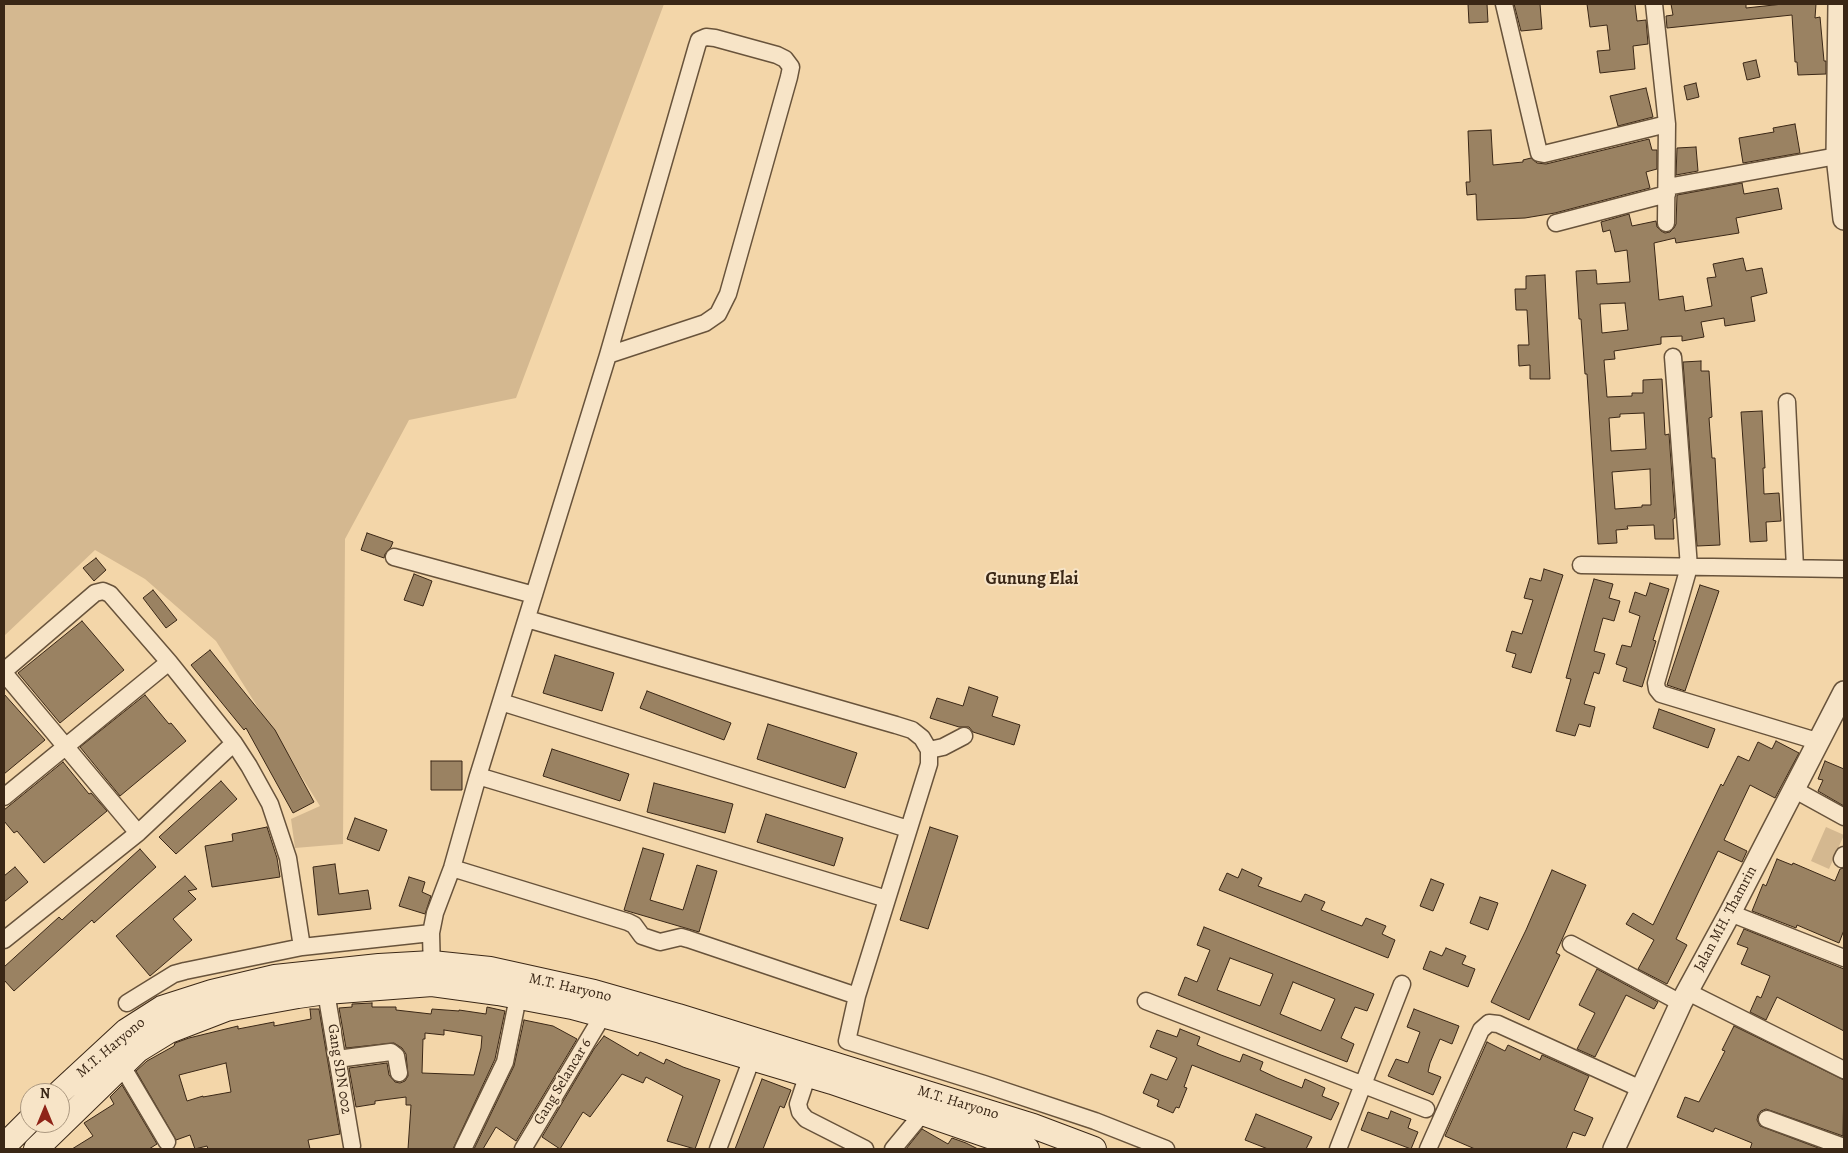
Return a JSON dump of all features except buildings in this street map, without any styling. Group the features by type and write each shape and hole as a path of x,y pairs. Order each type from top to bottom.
{"main road":[{"name":"M.T. Haryono","path":"70,1083 126,1031 162,1008 212,992 274,977 379,966 432,974 518,997 603,1015 808,1074 835,1073 922,1114 1003,1145 1027,1149"},
{"name":"M.T. Haryono","path":"35,1149 138,1050 169,1031 226,1009 432,974 490,969 594,992 678,1016 835,1073 1033,1126 1094,1149"},
{"path":"17,1132 35,1149"}],"street":[{"path":"1504,4 1539,153 1544,154 1667,124"},
{"path":"1654,4 1667,124 1666,223"},
{"path":"1839,4 1842,60 1837,156 1844,219"},
{"path":"432,974 431,933 434,912 452,868 478,776 608,354 699,40 706,37 714,38 776,54 784,59 790,67 789,77 728,294 718,314 705,323 608,354"},
{"path":"1556,223 1667,191 1837,156"},
{"path":"1673,357 1689,567 1656,683 1657,689 1661,694 1820,742"},
{"path":"1787,402 1795,568"},
{"path":"394,557 534,595"},
{"path":"1581,565 1844,569"},
{"path":"138,833 4,672 95,593 103,591 110,594 169,662 234,743 249,766 270,804 290,866 302,947"},
{"path":"527,619 896,724 912,730 922,738 929,750 929,764 857,996 847,1041 835,1073"},
{"path":"4,797 169,662"},
{"name":"Jalan MH. Thamrin","path":"1614,1149 1684,997 1795,790 1844,692"},
{"path":"501,702 908,829"},
{"path":"929,750 943,747 964,736"},
{"path":"4,940 138,833 234,743"},
{"path":"478,776 887,899"},
{"path":"1795,790 1844,817"},
{"path":"452,868 628,922 634,925 642,936 660,942 681,937 857,996"},
{"path":"1730,913 1844,958"},
{"path":"127,1003 174,974 302,947 431,933"},
{"path":"1571,944 1844,1070"},
{"path":"1338,1149 1402,984"},
{"name":"Gang SDN 002","path":"326,992 352,1146"},
{"path":"463,1149 505,1062 518,997"},
{"path":"1146,1001 1426,1109"},
{"name":"Gang Selancar 6","path":"523,1149 603,1015"},
{"path":"1428,1149 1481,1030 1489,1023 1498,1024 1641,1089"},
{"path":"847,1041 1095,1121 1166,1149"},
{"path":"336,1059 391,1052 396,1056 399,1073"},
{"path":"718,1149 752,1058"},
{"path":"122,1066 167,1142"},
{"path":"808,1074 798,1104 800,1112 806,1119 865,1149"},
{"path":"893,1149 922,1114"},
{"path":"1767,1119 1844,1147"}],"shaded area":[{"path":"4,4 664,4 516,398 409,420 345,539 343,844 295,848 291,819 320,806 216,641 145,579 95,550 4,636"},
{"path":"1826,827 1844,835 1829,869 1811,861"}],"district":[{"name":"Gunung Elai","path":"1032,580"}]}
